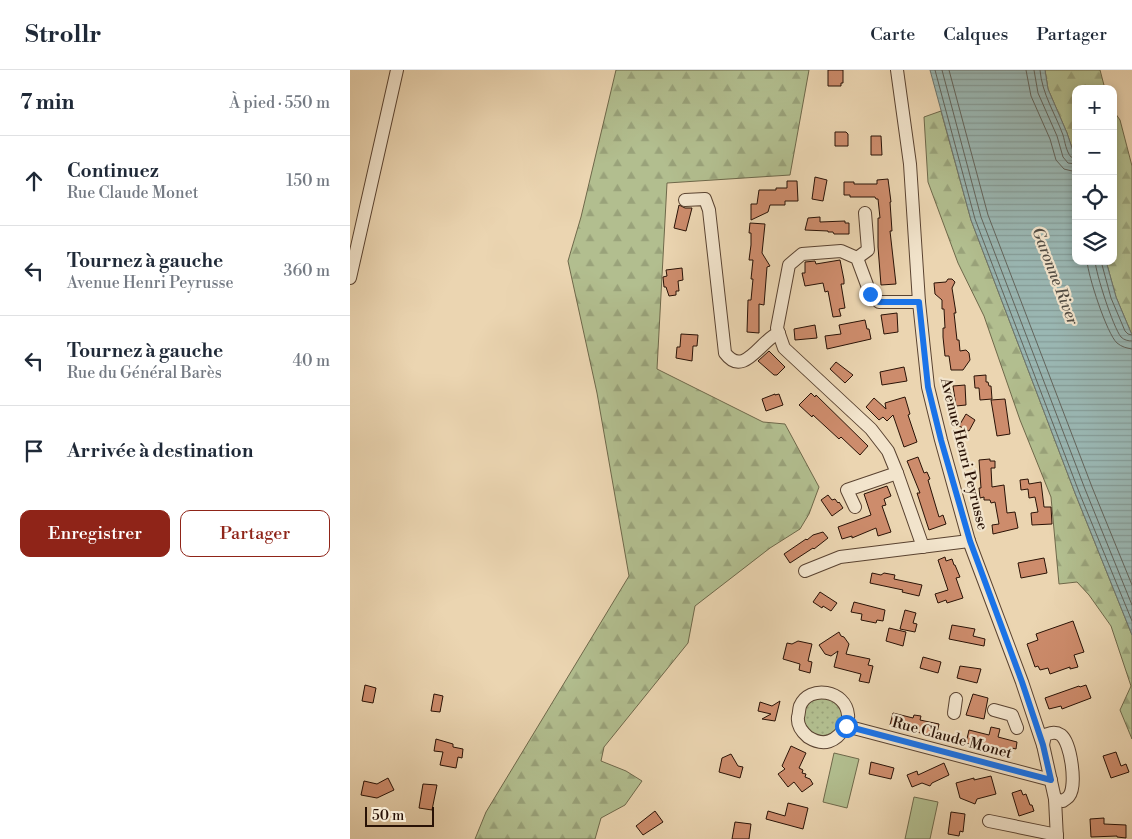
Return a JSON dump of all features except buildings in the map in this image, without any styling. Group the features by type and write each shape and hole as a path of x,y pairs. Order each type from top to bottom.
{"street":[{"path":"350,278 398,70"},
{"name":"Avenue Henri Peyrusse","path":"897,70 910,164 919,302 928,387 970,541 1043,745 1054,799 1057,837"},
{"path":"685,200 705,200 708,210 725,353 732,361 747,360 769,338 779,333"},
{"path":"857,258 868,250 865,213"},
{"path":"919,302 879,302 870,294 857,258 841,250 802,254 789,265 778,328 784,348 871,428 888,451 922,547"},
{"path":"855,507 847,490 897,473"},
{"path":"804,571 840,557 970,541"},
{"path":"828,692 842,700 848,715 846,726 840,736 831,741 816,742 803,733 798,722 800,705 812,694 828,692"},
{"path":"954,713 956,699"},
{"path":"994,710 1012,715 1015,728 1036,723"},
{"name":"Rue Claude Monet","path":"846,726 1051,780"},
{"path":"1043,745 1045,735 1054,732 1061,736 1067,745 1071,759 1073,786 1070,796 1063,801 1054,799"},
{"path":"989,821 1057,837"}],"green space":[{"path":"616,70 809,70 790,175 667,183 657,369 763,422 785,424 819,487 809,514 800,529 770,548 695,606 688,643 604,747 601,761 626,771 642,781 625,805 601,818 595,839 475,839 486,812 629,576 597,393 568,261 581,217"},
{"path":"1045,70 1100,70 1104,85 1072,85 1072,148 1067,133 1048,89"},
{"path":"941,111 971,220 1075,493 1132,635 1132,739 1120,710 1131,686 1111,626 1089,595 1077,582 1059,584 1051,497 1020,420 984,316 958,263 928,182 924,117"},
{"path":"1117,116 1120,120 1132,166 1132,335 1116,297 1107,265 1117,265"},
{"path":"812,696 838,701 843,717 840,725 834,732 821,736 812,732 804,725 803,706"},
{"path":"834,753 859,759 847,808 823,802"},
{"path":"914,797 938,802 930,839 905,839"}],"water":[{"name":"Garonne River","path":"930,70 1045,70 1048,89 1072,148 1072,265 1107,265 1116,297 1132,335 1132,635 1075,493 971,220"}],"route":[{"path":"846,726 1051,780 1043,745 1022,682 970,541 941,440 928,387 919,302 879,302 870,294"}]}
